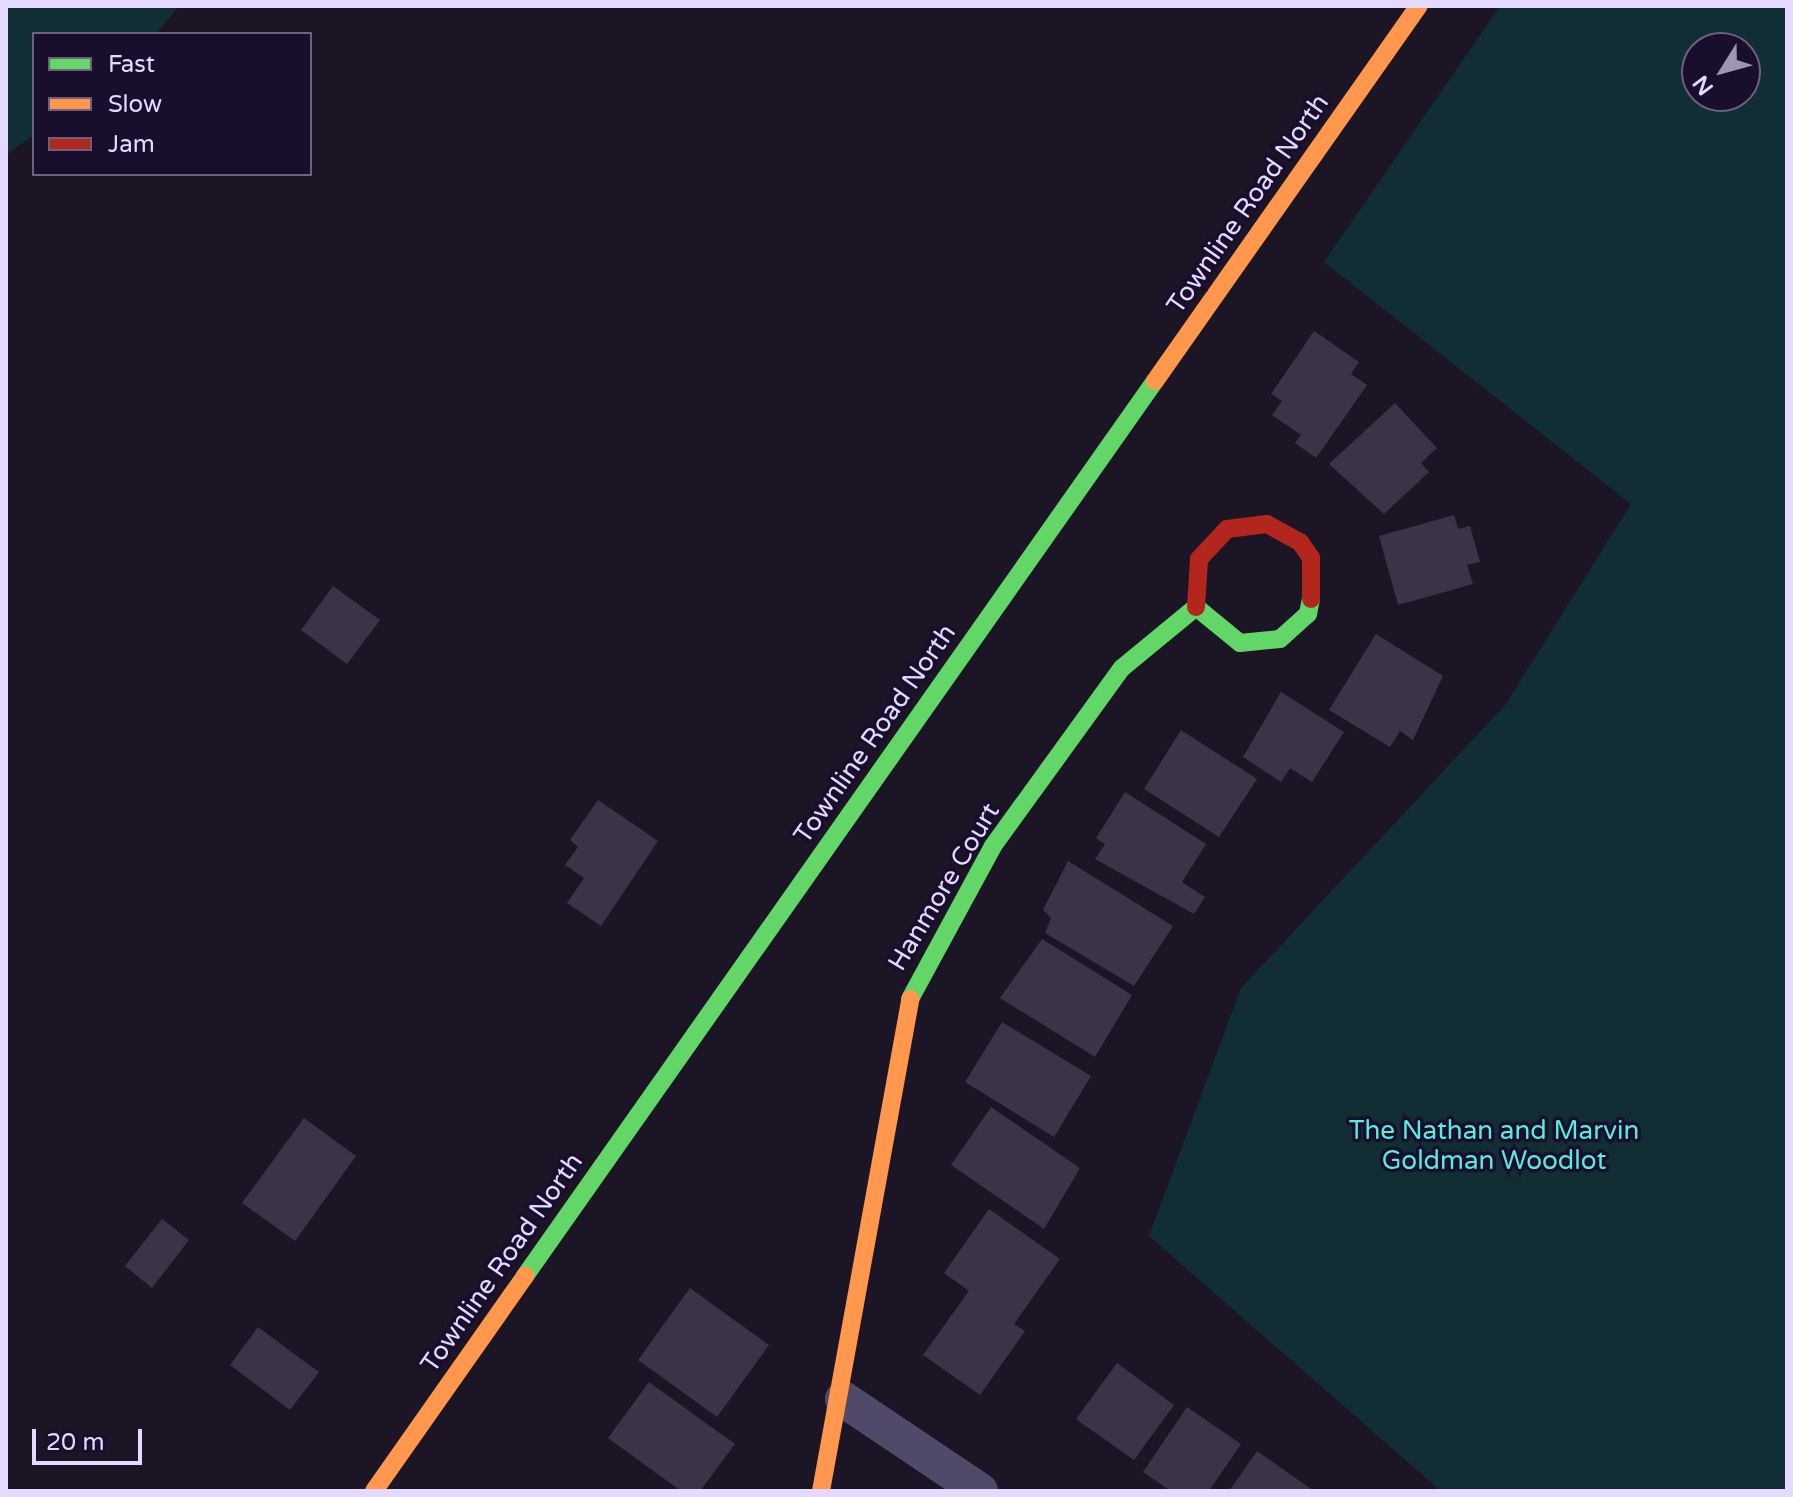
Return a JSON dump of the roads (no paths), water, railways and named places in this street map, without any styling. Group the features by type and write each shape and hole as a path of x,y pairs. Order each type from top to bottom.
{"main road":[{"name":"Townline Road North","path":"374,1491 1419,6"},
{"path":"1267,524 1300,542 1311,558 1316,577 1308,614 1280,639 1240,643 1196,607 1199,559 1227,529 1267,524"},
{"name":"Hanmore Court","path":"821,1491 843,1399 911,994 993,846 1089,712 1133,658 1196,607"}],"street":[{"path":"843,1399 980,1491"}],"park label":[{"name":"The Nathan and Marvin Goldman Woodlot","path":"1494,1146"}]}
